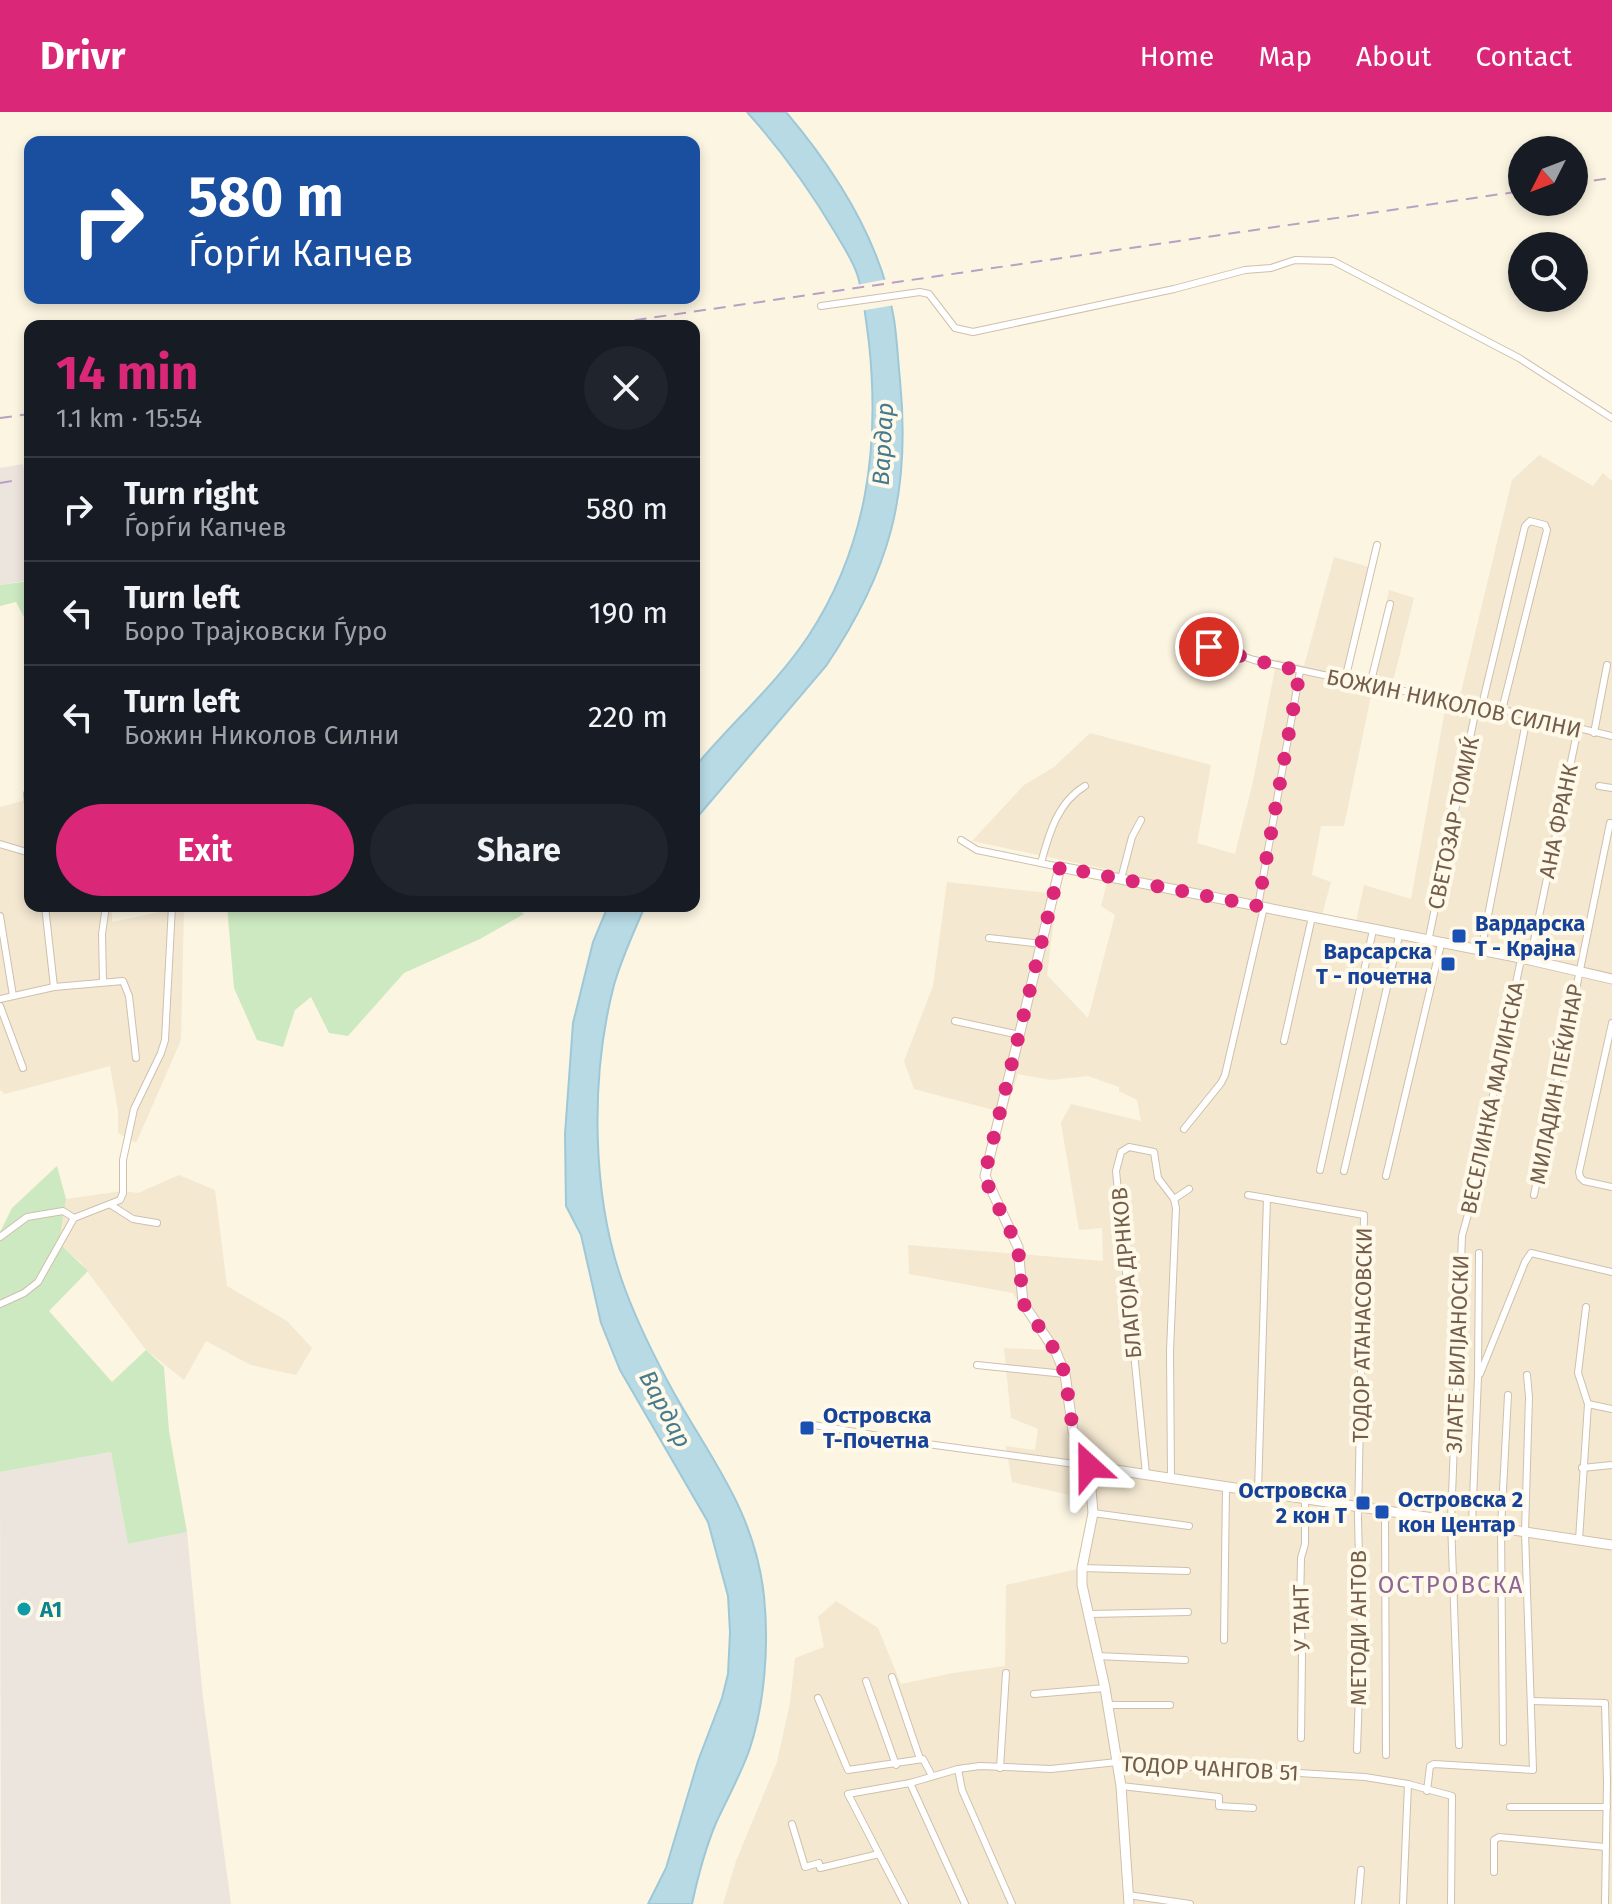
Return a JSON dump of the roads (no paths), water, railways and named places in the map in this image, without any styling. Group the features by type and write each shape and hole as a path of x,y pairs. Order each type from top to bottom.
{"street":[{"path":"821,306 920,292 929,294 937,302 945,318 955,328 973,332 1187,286 1245,270 1271,268 1295,260 1333,261 1519,358 1612,418"},
{"name":"СВЕТОЗАР ТОМИЌ","path":"1428,942 1479,705 1525,526 1530,521 1545,525 1547,530 1502,710"},
{"path":"1345,680 1377,545"},
{"path":"1370,685 1390,604"},
{"name":"БОЖИН НИКОЛОВ СИЛНИ","path":"1205,651 1213,646 1246,658 1300,671 1479,705 1612,736"},
{"path":"1594,733 1607,665"},
{"path":"1184,1129 1225,1075 1261,906 1300,671"},
{"path":"1481,951 1527,717"},
{"name":"АНА ФРАНК","path":"1526,960 1578,728"},
{"path":"1041,863 1053,823 1071,795 1085,786"},
{"path":"1599,786 1612,788"},
{"path":"1121,879 1132,837 1141,820"},
{"name":"МИЛАДИН ПЕЌИНАР","path":"1534,1195 1610,823"},
{"path":"961,840 977,850 1612,979"},
{"path":"0,844 24,851"},
{"path":"1060,867 985,1176 1018,1247 1023,1303 1056,1352 1065,1374 1073,1431 1092,1479 1093,1513 1082,1568 1082,1585 1109,1705 1121,1786 1128,1899 1190,1904"},
{"path":"46,912 54,987"},
{"path":"103,981 102,934 105,912"},
{"path":"0,1304 24,1293 38,1282 74,1218 120,1200 123,1193 123,1160 134,1109 165,1040 172,912"},
{"path":"0,916 13,996"},
{"path":"1284,1041 1312,917"},
{"path":"1320,1170 1373,930"},
{"path":"1344,1171 1399,936"},
{"path":"989,938 1042,944"},
{"path":"1386,1176 1441,944"},
{"name":"ВЕСЕЛИНКА МАЛИНСКА","path":"1462,1236 1526,960"},
{"path":"0,999 54,987 123,981 127,986 136,1058"},
{"path":"0,1006 23,1068"},
{"path":"955,1021 1020,1035"},
{"path":"1612,1023 1579,1172 1584,1181 1612,1187"},
{"name":"БЛАГОЈА ДРНКОВ","path":"1146,1474 1116,1171 1121,1152 1129,1147 1154,1152 1158,1178 1174,1199 1176,1240 1170,1351 1171,1478"},
{"path":"1174,1199 1189,1189"},
{"name":"ТОДОР АТАНАСОВСКИ","path":"1248,1195 1364,1215 1359,1507"},
{"path":"1258,1491 1267,1198"},
{"path":"111,1205 133,1219 157,1223"},
{"path":"0,1237 27,1217 63,1211 74,1218"},
{"name":"ЗЛАТЕ БИЛЈАНОСКИ","path":"1459,1745 1451,1521 1462,1236"},
{"path":"1472,1524 1479,1253"},
{"name":"ЗЛАТЕ БИЛЈАНОСКИ","path":"1478,1377 1531,1253 1612,1272"},
{"path":"1579,1540 1588,1404 1578,1373 1586,1307"},
{"path":"977,1365 1065,1374"},
{"path":"1427,1791 1430,1766 1434,1764 1533,1770 1525,1532 1527,1375"},
{"path":"1503,1742 1501,1528 1508,1395"},
{"path":"1588,1404 1612,1409"},
{"path":"802,1423 1612,1545"},
{"path":"1582,1468 1612,1465"},
{"path":"1224,1640 1226,1486"},
{"name":"У ТАНТ","path":"1301,1738 1300,1582 1305,1544 1305,1498"},
{"name":"МЕТОДИ АНТОВ","path":"1357,1750 1361,1635 1359,1507"},
{"path":"1385,1510 1386,1755"},
{"path":"1093,1513 1189,1526"},
{"path":"1082,1568 1187,1571"},
{"path":"1090,1614 1188,1612"},
{"path":"1097,1656 1185,1660"},
{"path":"1000,1768 1006,1673"},
{"path":"892,1677 920,1759 927,1764 932,1776"},
{"path":"866,1681 896,1765"},
{"path":"1034,1694 1105,1688"},
{"path":"818,1698 848,1770 920,1759"},
{"path":"1531,1701 1605,1703 1610,1782 1605,1904"},
{"path":"1109,1705 1170,1705"},
{"name":"ТОДОР ЧАНГОВ 51","path":"905,1904 848,1794 910,1783 958,1769 1051,1769 1117,1762 1365,1777 1450,1793 1454,1800 1451,1904"},
{"path":"958,1769 962,1790 1012,1904"},
{"path":"910,1783 965,1904"},
{"path":"1403,1904 1408,1784"},
{"path":"1121,1786 1219,1797 1219,1806 1253,1808"},
{"path":"1510,1807 1607,1807"},
{"path":"792,1824 805,1867 819,1863 820,1868 879,1854"},
{"path":"1494,1872 1494,1840 1499,1837 1605,1847"},
{"path":"1358,1904 1361,1870"}],"water":[{"name":"Вардар","path":"747,112 786,112 839,183 879,262 894,319 903,421 902,459 891,530 866,597 848,631 826,666 700,814 700,761 783,670 829,601 856,531 870,458 872,382 865,310 856,271 826,218 772,141"},
{"name":"Вардар","path":"606,912 642,912 614,985 601,1059 598,1098 600,1178 614,1254 630,1302 654,1355 742,1513 752,1539 764,1596 766,1634 759,1714 742,1769 712,1833 692,1904 648,1904 666,1868 698,1761 722,1698 728,1674 728,1596 708,1522 620,1370 601,1323 581,1235 566,1206 565,1134 573,1023 593,942"}],"railway":[{"path":"1588,181 1612,178"},
{"path":"636,320 1508,193"},
{"path":"0,418 24,415"},
{"path":"0,483 18,480"}],"place":[{"name":"Вардарска Т - Крајна","path":"1459,936"},
{"name":"Варсарска Т - почетна","path":"1448,964"},
{"name":"Островска Т-Почетна","path":"807,1428"},
{"name":"Островска 2 кон T","path":"1363,1503"},
{"name":"Островска 2 кон Центар","path":"1382,1512"},
{"name":"А1","path":"24,1609"}],"district":[{"name":"ОСТРОВСКА","path":"1451,1585"}]}
